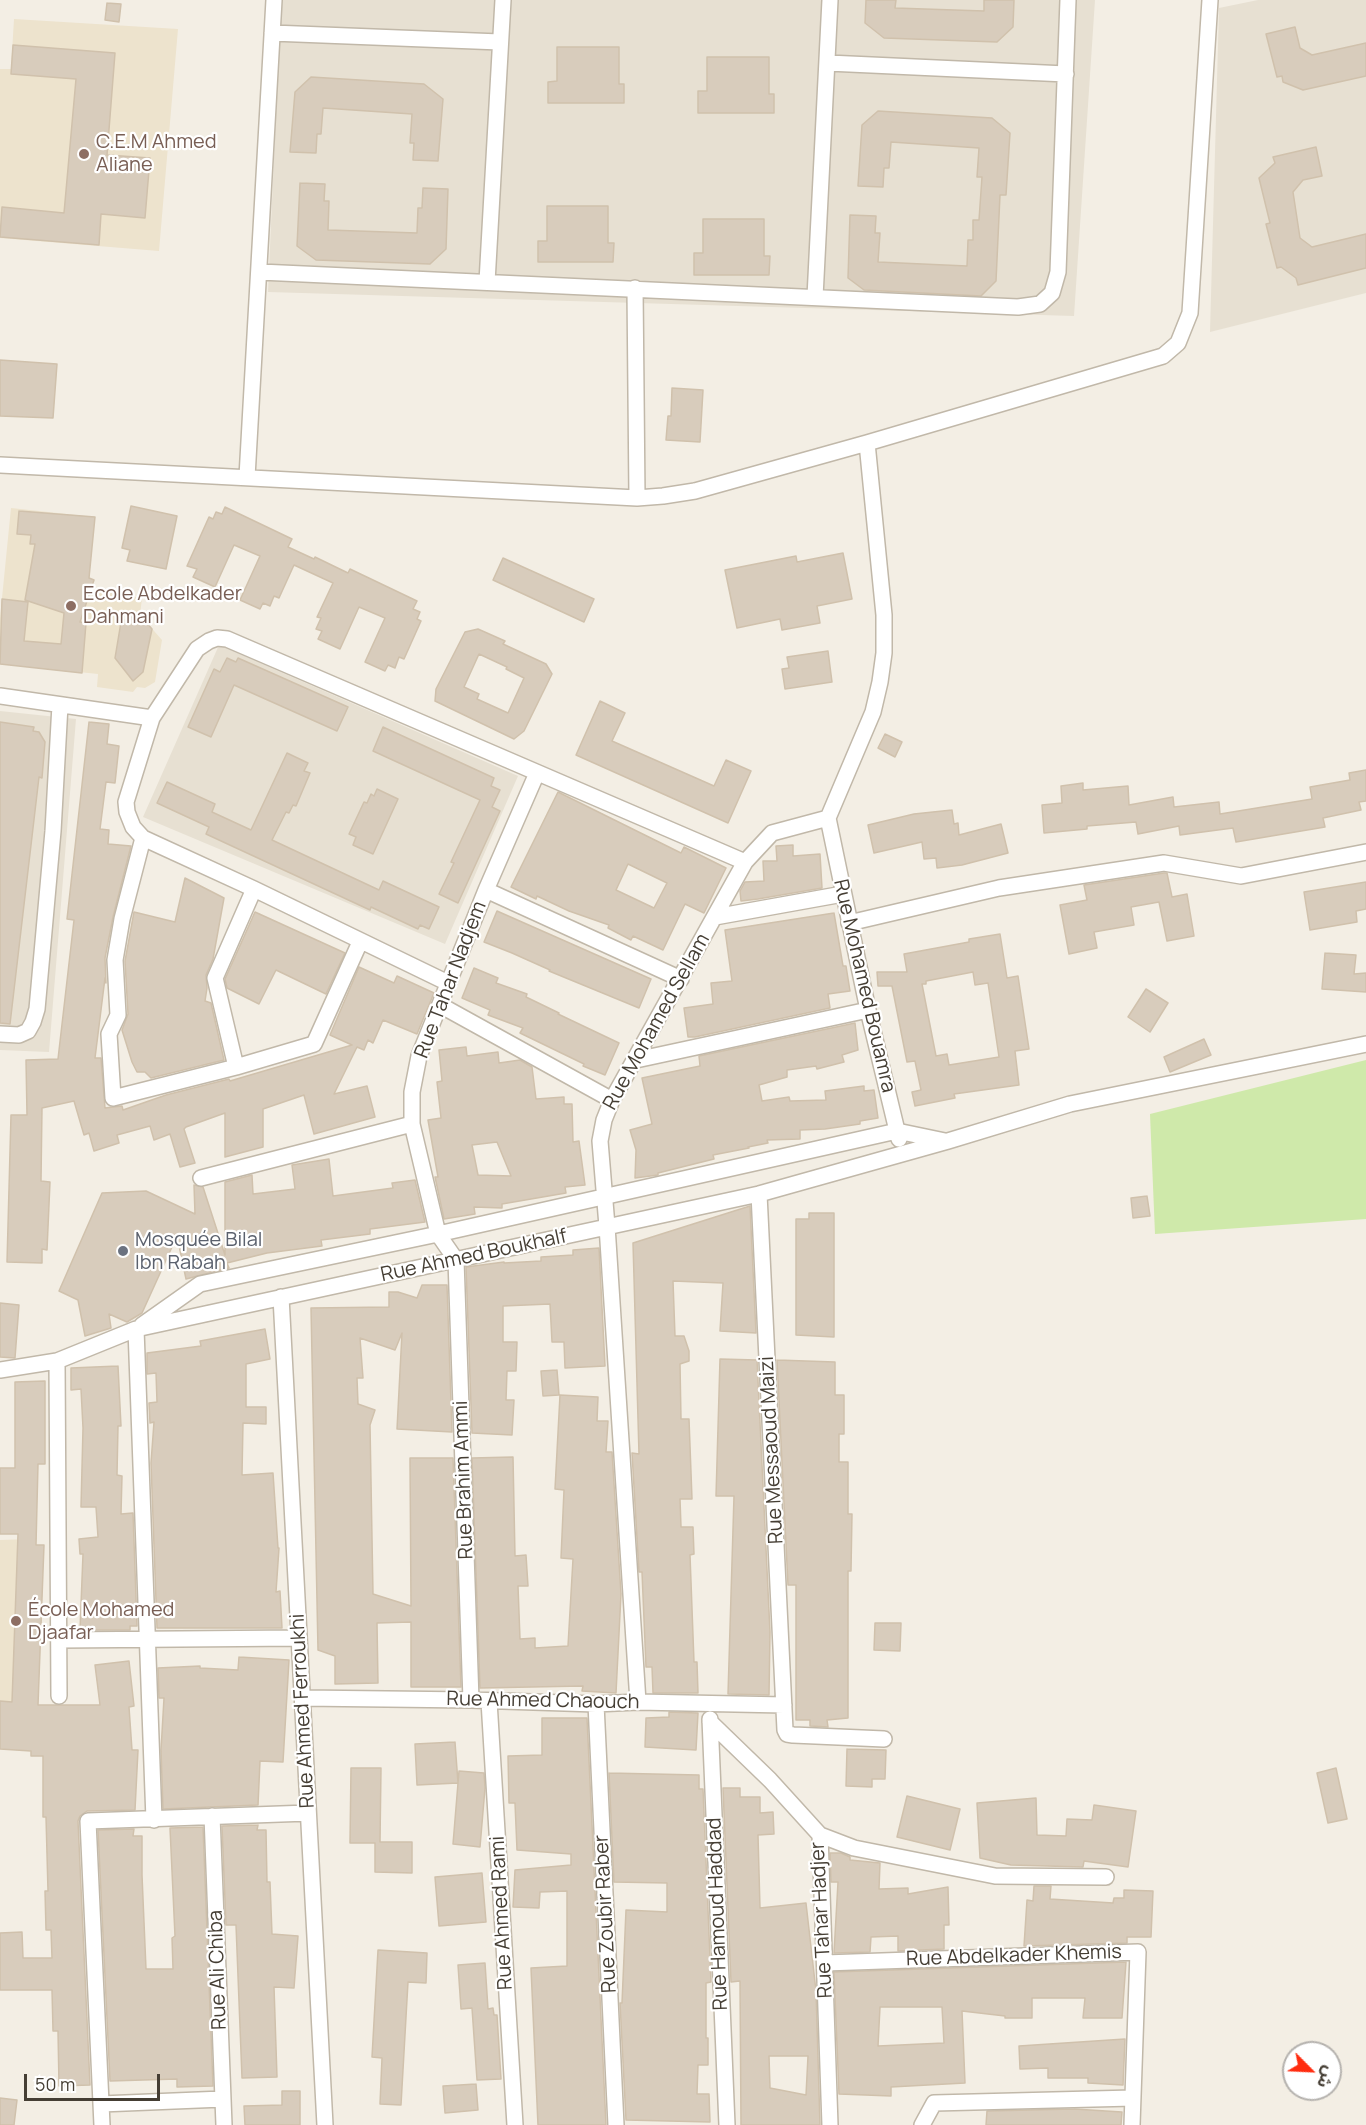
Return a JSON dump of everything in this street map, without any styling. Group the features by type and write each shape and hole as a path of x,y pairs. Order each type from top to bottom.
{"street":[{"path":"247,477 274,0"},
{"path":"487,282 503,0"},
{"path":"815,297 830,0"},
{"path":"260,272 1018,307 1040,304 1052,293 1058,272 1068,0"},
{"path":"0,465 637,498 695,491 1163,356 1178,343 1190,313 1210,0"},
{"path":"272,33 500,42"},
{"path":"828,63 1066,74"},
{"path":"635,288 637,498"},
{"path":"828,818 873,712 884,653 884,615 867,443"},
{"path":"448,983 143,838 133,827 126,802 152,718 197,649 217,638 227,639 745,862"},
{"path":"0,696 152,718"},
{"path":"0,1034 19,1035 28,1031 37,1009 53,831 60,705"},
{"name":"Rue Tahar Nadjem","path":"456,1260 438,1234 412,1124 412,1092 419,1056 537,773"},
{"name":"Rue Mohamed Sellam","path":"638,1702 600,1141 604,1120 612,1100 745,862 772,833 828,818"},
{"name":"Rue Mohamed Bouamra","path":"828,818 868,1010 904,1153"},
{"path":"143,838 122,919 115,960 118,1015 109,1034 113,1098 236,1067 314,1044 360,942"},
{"path":"849,923 999,888 1164,863 1241,876 1366,852"},
{"path":"236,1067 215,978 254,889"},
{"path":"486,891 681,979"},
{"path":"715,917 843,894"},
{"path":"440,1005 612,1100"},
{"path":"636,1060 868,1010"},
{"name":"Rue Ahmed Boukhalf","path":"0,1370 57,1361 136,1329 759,1194 948,1142 1070,1104 1366,1044"},
{"path":"201,1178 412,1124"},
{"path":"154,1820 136,1329 200,1284 438,1234 897,1131 948,1142"},
{"name":"Rue Messaoud Maizi","path":"759,1194 785,1730 787,1734 884,1739"},
{"name":"Rue Brahim Ammi","path":"456,1260 471,1700"},
{"name":"Rue Ahmed Ferroukhi","path":"281,1298 325,2125"},
{"path":"57,1361 59,1696"},
{"path":"60,1641 299,1638"},
{"name":"Rue Ahmed Chaouch","path":"302,1698 784,1705"},
{"name":"Rue Ahmed Rami","path":"489,1701 515,2125"},
{"name":"Rue Zoubir Raber","path":"596,1704 616,2125"},
{"name":"Rue Hamoud Haddad","path":"708,1704 727,2125"},
{"name":"Rue Tahar Hadjer","path":"710,1722 770,1780 820,1835 830,2125"},
{"path":"102,2125 88,1821 308,1813"},
{"name":"Rue Ali Chiba","path":"212,1816 224,2125"},
{"path":"820,1835 854,1848 996,1876 1106,1876"},
{"name":"Rue Abdelkader Khemis","path":"825,1963 1138,1952 1132,2125"},
{"path":"922,2125 934,2103 1133,2098"},
{"path":"101,2104 222,2099"}],"shaded area":[{"path":"281,0 1095,0 1074,316 268,292"},
{"path":"1258,0 1366,0 1366,293 1210,332 1219,8"},
{"name":"C.E.M Ahmed Aliane","path":"14,19 178,29 159,251 0,238 0,69 11,69"},
{"name":"Ecole Abdelkader Dahmani","path":"11,508 95,517 88,589 142,598 140,615 162,640 155,682 145,688 137,687 133,692 97,687 98,674 0,664 0,618"},
{"path":"219,645 518,776 445,944 143,817"},
{"path":"0,711 76,719 49,1052 0,1050"},
{"name":"École Mohamed Djaafar","path":"30,1539 35,1703 0,1702 0,1540"}],"green space":[{"path":"1366,1060 1366,1219 1155,1234 1150,1114"}],"building":[{"path":"866,0 896,0 895,8 984,11 984,0 1014,0 1013,27 997,42 884,38 865,23"},
{"path":"107,3 121,4 119,22 105,20"},
{"path":"1295,27 1300,48 1312,55 1366,43 1366,76 1303,90 1283,82 1282,76 1277,77 1266,34"},
{"path":"13,45 115,53 107,155 150,158 145,218 101,214 99,245 0,237 2,207 64,213 76,79 11,74"},
{"path":"557,47 619,47 619,84 624,84 624,103 548,103 548,82 557,81"},
{"path":"707,57 769,57 769,94 774,94 774,113 698,113 698,91 707,91"},
{"path":"311,77 424,84 443,99 438,161 413,160 414,143 410,143 412,114 323,108 321,134 317,134 316,153 290,152 295,92"},
{"path":"878,111 992,118 1010,133 1006,195 1000,195 996,281 981,296 864,290 848,278 850,215 876,216 875,233 880,233 878,262 967,266 968,240 973,240 973,220 979,220 982,177 977,177 979,148 891,142 889,168 884,168 883,187 858,186 862,125"},
{"path":"1316,147 1322,176 1303,180 1293,192 1300,238 1312,247 1366,234 1366,268 1298,285 1296,278 1281,267 1277,268 1266,224 1270,223 1259,178 1275,163 1273,157"},
{"path":"300,183 325,184 324,201 329,201 328,230 417,233 418,208 422,208 423,188 448,189 446,249 430,264 316,260 297,246"},
{"path":"547,206 608,206 608,243 614,243 613,262 538,262 538,241 547,241"},
{"path":"703,219 764,219 764,256 770,256 769,275 694,275 694,253 703,253"},
{"path":"0,360 57,364 53,418 0,416"},
{"path":"672,388 703,390 700,442 666,440 668,416 671,416"},
{"path":"131,506 177,516 166,569 127,561 130,550 122,548"},
{"path":"225,507 292,539 288,547 348,573 350,569 417,601 413,609 420,612 417,619 421,621 404,659 399,657 395,668 388,665 385,671 365,662 385,618 359,607 340,649 318,639 322,631 316,629 321,618 317,617 333,583 294,565 279,598 274,596 270,606 263,603 260,609 240,600 260,556 234,545 215,587 193,577 197,569 187,566 209,517 213,519 216,512 222,514"},
{"path":"19,511 95,517 89,578 94,580 80,622 86,623 82,673 0,664 2,599 28,602 24,641 61,644 64,613 25,600 35,544 30,544 31,535 17,534"},
{"path":"843,553 852,599 817,606 820,623 782,630 780,619 737,628 725,570 796,556 797,562"},
{"path":"503,558 594,599 584,622 493,580"},
{"path":"140,615 152,629 143,672 133,681 115,658 121,622 132,617 134,621"},
{"path":"478,629 505,641 503,644 546,664 552,674 524,731 514,739 435,701 436,689 465,632","holes":["479,654 507,667 506,669 524,678 508,713 477,699 479,694 464,687"]},
{"path":"828,651 832,682 785,689 782,669 789,668 787,657"},
{"path":"227,658 236,662 238,658 348,707 337,731 234,685 211,737 188,727 214,669 220,672"},
{"path":"600,701 625,713 612,741 714,786 726,760 751,771 728,823 576,755"},
{"path":"0,722 34,727 33,731 39,732 45,742 10,1024 0,1023"},
{"path":"89,722 109,724 107,744 119,746 115,783 106,782 100,829 109,830 108,844 131,846 105,958 106,983 105,978 95,1058 101,1058 105,1108 122,1106 123,1110 166,1095 229,1079 230,1081 352,1045 330,1035 359,967 394,983 397,976 434,993 417,1034 383,1020 373,1043 368,1040 364,1050 357,1047 334,1094 367,1086 375,1117 314,1134 304,1095 263,1109 263,1147 225,1157 225,1113 184,1129 195,1163 180,1167 170,1134 154,1140 150,1126 117,1135 119,1143 94,1151 89,1133 84,1135 74,1101 42,1108 41,1181 50,1182 47,1250 42,1249 42,1263 7,1262 11,1115 27,1115 26,1060 58,1059 74,920 67,919"},
{"path":"383,727 494,778 491,786 500,790 492,807 500,811 458,903 439,894 480,800 373,751"},
{"path":"885,734 902,742 895,757 878,748"},
{"path":"287,753 308,763 304,771 310,773 296,806 293,805 289,813 286,812 272,840 379,890 383,881 439,907 429,929 420,925 418,929 371,907 370,910 206,834 209,827 157,803 167,782 215,804 212,812 251,830"},
{"path":"1366,770 1366,801 1359,802 1361,810 1323,818 1325,827 1236,842 1233,828 1180,835 1179,826 1138,834 1136,822 1087,826 1087,829 1044,833 1042,805 1062,803 1061,786 1083,783 1083,790 1128,786 1129,805 1173,797 1174,807 1219,802 1220,814 1312,799 1310,787 1350,780 1349,773"},
{"path":"377,789 398,799 373,854 353,845 356,837 349,834 364,802 367,803 371,794 374,796"},
{"path":"558,792 681,853 684,847 726,868 704,913 685,904 663,950 633,936 631,940 608,928 609,925 569,911 537,896 536,899 511,887","holes":["628,864 667,883 654,908 616,890"]},
{"path":"952,810 954,824 958,823 959,835 1001,824 1008,853 962,865 937,868 936,858 924,859 922,842 874,853 868,825 914,814"},
{"path":"793,845 793,856 820,854 822,888 741,901 740,891 745,882 764,881 763,861 777,861 776,846"},
{"path":"1167,873 1172,897 1187,894 1194,936 1167,941 1159,902 1131,907 1134,925 1094,932 1097,948 1069,954 1060,905 1087,900 1084,885"},
{"path":"185,878 224,898 213,959 206,975 205,1001 211,1003 224,1060 151,1078 145,1072 137,1072 122,1030 128,1014 125,961 134,912 175,922"},
{"path":"1366,882 1366,909 1356,911 1357,922 1310,930 1304,892"},
{"path":"497,911 651,979 639,1008 484,942"},
{"path":"255,912 345,953 326,994 276,970 259,1004 227,988 225,979"},
{"path":"834,913 843,966 846,966 850,991 828,994 830,1008 688,1037 684,1008 713,1004 711,983 732,981 725,930"},
{"path":"1000,934 1007,978 1018,976 1029,1049 1015,1051 1019,1085 954,1094 955,1098 915,1106 912,1092 921,1090 915,1061 907,1062 892,986 878,986 877,972 907,972 904,954 969,942 969,939","holes":["973,972 975,985 988,983 999,1057 949,1065 947,1054 936,1056 922,984 926,984 926,981"]},
{"path":"1325,953 1356,955 1354,974 1366,973 1366,992 1322,989"},
{"path":"474,968 498,978 496,983 527,994 526,997 619,1043 605,1075 520,1033 523,1028 488,1015 490,1010 462,998"},
{"path":"1146,989 1168,1003 1150,1032 1128,1017"},
{"path":"855,1023 858,1050 842,1055 844,1062 817,1069 816,1066 787,1070 787,1077 759,1085 762,1101 789,1097 790,1101 826,1100 825,1091 864,1086 864,1091 874,1090 878,1118 860,1121 860,1124 800,1130 800,1139 767,1140 768,1143 713,1155 714,1159 658,1173 658,1175 635,1178 636,1150 630,1130 652,1124 642,1078 700,1066 699,1056"},
{"path":"1204,1039 1211,1055 1170,1072 1164,1057"},
{"path":"466,1047 467,1056 498,1052 499,1063 520,1060 532,1067 536,1099 564,1097 564,1104 572,1104 573,1142 579,1141 585,1185 565,1187 566,1193 502,1204 502,1208 474,1207 475,1214 444,1219 435,1177 438,1177 428,1120 441,1118 437,1082 442,1081 439,1050","holes":["497,1142 511,1176 478,1175 472,1145"]},
{"path":"329,1159 333,1196 393,1188 392,1183 415,1180 425,1222 370,1229 370,1234 321,1240 322,1246 267,1253 227,1263 229,1268 186,1279 177,1236 142,1313 127,1322 109,1314 111,1328 85,1336 78,1300 59,1291 102,1193 146,1191 195,1214 194,1185 203,1187 225,1255 225,1182 252,1175 253,1194 295,1189 292,1165"},
{"path":"1147,1196 1150,1216 1133,1218 1131,1198"},
{"path":"750,1206 756,1333 720,1331 723,1283 673,1281 675,1336 684,1336 689,1351 689,1361 680,1364 681,1419 689,1419 692,1499 680,1499 681,1527 693,1527 694,1554 690,1555 694,1662 697,1662 698,1693 653,1693 652,1667 646,1667 642,1572 639,1572 632,1453 639,1454 633,1243"},
{"path":"809,1213 834,1213 834,1337 796,1335 796,1219 809,1219"},
{"path":"599,1248 605,1366 565,1368 564,1342 552,1342 550,1304 503,1306 503,1342 517,1342 516,1371 507,1371 506,1400 514,1400 512,1435 472,1433 466,1267 504,1262 541,1261 541,1257 573,1255 573,1250"},
{"path":"422,1285 447,1285 452,1432 397,1429 402,1333 395,1350 360,1338 363,1378 357,1378 358,1404 375,1410 370,1425 373,1594 411,1606 410,1458 453,1458 461,1687 411,1687 411,1622 377,1623 378,1683 335,1684 335,1656 318,1650 311,1308 389,1307 389,1292 398,1292 417,1298"},
{"path":"0,1303 19,1305 15,1358 0,1357"},
{"path":"265,1329 270,1359 246,1364 246,1407 266,1407 266,1424 243,1423 242,1475 273,1473 279,1548 276,1592 280,1591 282,1628 157,1628 151,1463 154,1422 150,1423 149,1403 157,1402 156,1373 147,1374 147,1353 201,1346 200,1341"},
{"path":"720,1359 757,1360 770,1632 769,1695 728,1694 734,1496 716,1496"},
{"path":"777,1360 835,1362 835,1395 844,1395 844,1434 839,1434 839,1462 848,1462 848,1514 852,1514 851,1571 848,1571 848,1718 827,1720 828,1727 810,1726 810,1720 796,1720 796,1585 788,1585"},
{"path":"118,1366 121,1426 118,1426 117,1475 122,1476 121,1514 133,1513 137,1626 130,1626 130,1630 80,1630 83,1554 80,1554 79,1539 98,1537 96,1507 81,1507 83,1428 81,1389 71,1390 71,1368"},
{"path":"557,1370 559,1395 543,1396 541,1371"},
{"path":"45,1381 45,1464 38,1464 36,1545 44,1545 38,1705 100,1705 95,1665 129,1661 134,1706 129,1707 132,1750 138,1750 135,1810 87,1811 80,1816 78,1821 90,2085 59,2086 58,2031 53,2031 52,1990 0,1990 0,1933 22,1932 23,1958 52,1958 51,1930 46,1930 45,1891 48,1891 46,1817 43,1817 43,1756 31,1756 31,1751 0,1749 0,1701 12,1702 18,1534 0,1534 0,1468 15,1468 15,1382"},
{"path":"560,1395 598,1397 597,1421 608,1421 606,1452 612,1452 621,1594 616,1693 582,1691 583,1686 480,1688 472,1458 513,1457 515,1556 526,1555 528,1586 518,1586 520,1639 535,1638 535,1648 568,1646 573,1559 561,1558 564,1490 555,1489"},
{"path":"875,1623 901,1623 900,1651 874,1650"},
{"path":"239,1657 289,1660 283,1762 260,1761 258,1805 163,1809 161,1750 164,1698 159,1698 158,1668 200,1666 200,1668 238,1670"},
{"path":"669,1712 698,1713 696,1750 645,1747 646,1718 669,1717"},
{"path":"542,1718 587,1718 606,2125 538,2125 531,1968 567,1966 567,1891 540,1892 539,1908 513,1907 515,1870 571,1865 571,1854 517,1850 515,1803 509,1803 508,1756 542,1755"},
{"path":"455,1742 458,1783 417,1785 415,1744"},
{"path":"847,1749 886,1750 885,1779 872,1779 872,1787 846,1786"},
{"path":"351,1768 381,1768 380,1842 412,1842 412,1873 375,1872 375,1843 350,1843"},
{"path":"1336,1768 1347,1819 1328,1823 1317,1773"},
{"path":"459,1771 484,1773 485,1788 480,1847 453,1844"},
{"path":"609,1773 699,1775 699,1789 703,1789 711,1982 706,1983 708,2065 698,2065 697,2094 709,2094 710,2122 626,2120 620,2003 622,2003 626,1910 667,1912 667,1883 614,1882"},
{"path":"723,1788 740,1788 740,1797 760,1797 760,1813 773,1812 774,1834 758,1835 760,1908 806,1903 816,1991 820,2125 741,2125 740,1981 731,1982","holes":["769,2056 808,2056 806,2095 770,2088"]},
{"path":"907,1796 960,1809 950,1850 897,1837"},
{"path":"1036,1798 1037,1835 1066,1836 1067,1819 1092,1820 1094,1805 1136,1811 1128,1867 1084,1861 1083,1867 1011,1865 980,1858 977,1803"},
{"path":"258,1825 257,1830 266,1830 267,1882 270,1882 272,1934 298,1936 294,1988 274,1987 277,2077 242,2078 236,1925 226,1925 222,1826"},
{"path":"203,1827 213,2086 177,2087 177,2079 110,2081 98,1830 134,1829 133,1836 142,1836 146,1969 173,1969 172,1938 175,1936 170,1828"},
{"path":"830,1853 841,1853 850,1857 850,1860 880,1863 879,1889 908,1888 908,1894 948,1887 949,1925 944,1925 944,1949 898,1951 898,1936 871,1937 870,1952 834,1953 838,1882 831,1882"},
{"path":"482,1873 486,1922 439,1926 435,1877"},
{"path":"1034,1886 1051,1886 1050,1899 1113,1903 1114,1898 1124,1898 1124,1890 1153,1891 1151,1937 1127,1937 1127,1943 1024,1946 1027,1900 1033,1901"},
{"path":"378,1950 427,1953 426,1983 408,1982 401,2105 380,2104 382,2058 372,2057"},
{"path":"1126,1962 1122,2018 1083,2018 1085,1998 1032,1998 1032,2018 1005,2018 1005,2016 962,2011 965,2083 891,2087 891,2096 839,2094 834,1972","holes":["880,2007 942,2007 944,2043 878,2046"]},
{"path":"485,1963 488,2009 493,2008 494,2015 497,2015 501,2079 477,2080 472,2008 461,2009 458,1965"},
{"path":"1125,2039 1123,2085 1088,2083 1088,2078 1048,2078 1048,2068 1020,2069 1019,2046"},
{"path":"476,2084 478,2110 445,2113 443,2086"},
{"path":"282,2091 300,2091 300,2125 245,2125 244,2106 282,2105"},
{"path":"0,2098 17,2100 14,2125 0,2125"},
{"path":"1074,2109 1122,2112 1121,2125 986,2125 987,2111"}],"place":[{"name":"C.E.M Ahmed Aliane","path":"84,154"},
{"name":"Ecole Abdelkader Dahmani","path":"71,606"},
{"name":"Mosquée Bilal Ibn Rabah","path":"123,1251"},
{"name":"École Mohamed Djaafar","path":"16,1621"}]}
